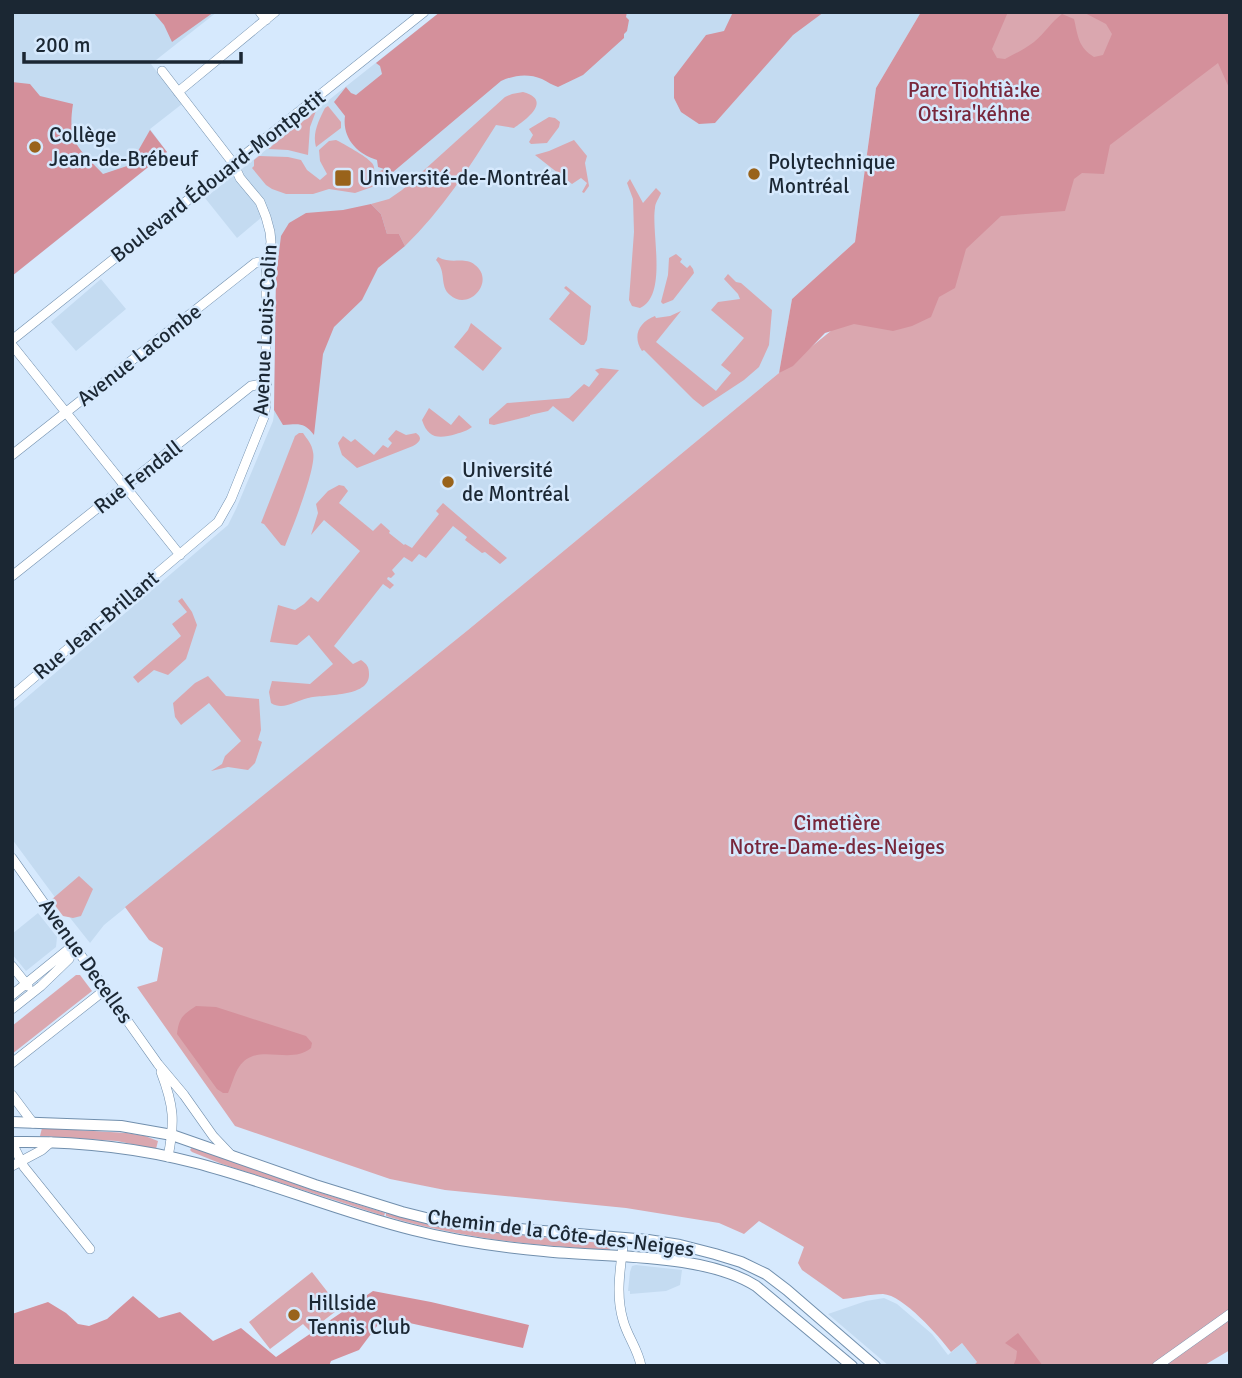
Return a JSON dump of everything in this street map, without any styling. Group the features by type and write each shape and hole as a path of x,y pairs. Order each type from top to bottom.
{"main road":[{"name":"Chemin de la Côte-des-Neiges","path":"12,1122 121,1126 172,1135 316,1185 425,1218 467,1225 662,1242 736,1260 766,1274 876,1366"},
{"name":"Chemin de la Côte-des-Neiges","path":"12,1143 51,1142 119,1147 205,1165 387,1223 437,1236 535,1250 693,1264 747,1281 771,1296 850,1365"}],"street":[{"path":"260,12 267,20"},
{"path":"178,92 275,12"},
{"name":"Boulevard Édouard-Montpetit","path":"12,340 424,12"},
{"name":"Avenue Louis-Colin","path":"162,71 260,202 271,242 268,260 267,383 264,417 225,512 218,523 180,555"},
{"name":"Avenue Lacombe","path":"12,455 255,263 268,260"},
{"path":"12,345 180,555"},
{"name":"Rue Fendall","path":"12,576 251,386 267,383"},
{"name":"Rue Jean-Brillant","path":"12,696 180,555"},
{"name":"Avenue Decelles","path":"12,858 158,1064 215,1138 231,1154"},
{"path":"12,877 21,870"},
{"path":"12,995 75,944"},
{"path":"12,1009 69,959 75,944"},
{"path":"12,966 33,993"},
{"path":"12,1063 106,989"},
{"name":"Avenue Decelles","path":"158,1064 173,1116 168,1157"},
{"path":"12,1095 33,1122"},
{"path":"17,1164 51,1142"},
{"path":"12,1143 17,1164 90,1249"},
{"path":"624,1238 619,1293 621,1310 641,1366"},
{"path":"1157,1366 1230,1314"},
{"path":"850,1365 860,1353"}],"shaded area":[{"path":"12,12 217,12 151,64 182,104 150,129 167,152 12,276"},
{"name":"Université de Montréal","path":"440,12 921,12 876,88 855,242 792,299 779,373 104,925 90,943 12,839 12,710 228,525 273,421 278,255 269,211 237,238 205,198"},
{"path":"101,279 126,309 76,351 51,322"},
{"path":"38,913 57,937 56,947 26,971 12,954 12,934"},
{"path":"632,1266 682,1270 680,1285 666,1291 630,1294 630,1272"},
{"path":"884,1298 897,1304 932,1334 948,1355 962,1343 977,1362 973,1366 889,1366 828,1314"}],"green space":[{"path":"153,12 214,12 172,42 164,25"},
{"path":"440,12 627,12 626,17 629,20 624,38 583,75 558,87 526,75 501,81 393,172 378,167 377,160 363,154 352,144 346,131 345,116 334,102 346,87 356,95 382,74 376,63"},
{"path":"733,12 824,12 793,35 715,123 699,124 681,112 674,98 674,77 706,35 724,31"},
{"name":"Parc Tiohtià:ke Otsira'kéhne","path":"921,12 1008,12 992,49 997,58 1005,59 1034,42 1062,14 1074,19 1082,45 1094,57 1103,55 1112,34 1106,24 1083,12 1230,12 1230,90 1218,63 1110,145 1104,174 1082,173 1074,179 1065,211 1001,216 966,249 955,288 939,297 931,317 893,331 854,324 825,333 793,366 779,373 792,299 855,242 876,88"},
{"name":"Cimetière Notre-Dame-des-Neiges","path":"923,12 1230,12 1230,1350 1203,1366 973,1366 977,1362 962,1343 951,1352 920,1317 891,1296 878,1294 843,1299 802,1270 798,1263 804,1247 759,1221 744,1234 719,1223 626,1208 445,1190 390,1179 235,1126 137,987 157,981 163,948 149,940 125,907 916,262 857,243"},
{"name":"Collège Jean-de-Brébeuf","path":"12,82 30,84 40,96 73,104 72,128 76,144 103,174 130,165 150,130 167,152 12,276"},
{"path":"523,92 536,100 534,110 514,128 496,125 454,188 405,246 399,234 387,234 381,214 371,204 389,199 402,190 505,97"},
{"path":"328,106 341,122 341,128 316,147 317,127"},
{"path":"316,111 310,127 308,155 268,149"},
{"path":"549,117 560,122 559,127 547,143 531,144 529,142 533,135 529,129"},
{"path":"336,140 369,160 374,166 374,174 384,169 393,172 383,181 355,193 329,189 313,194 286,194 266,185 252,168 254,160 259,156 288,157 301,160 307,170 320,180 327,174 320,161 319,150 329,141"},
{"path":"574,140 587,156 585,163 589,186 584,193 582,192 587,183 581,178 572,184 535,155"},
{"path":"630,179 643,203 656,188 661,193 656,202 654,219 654,290 649,301 640,308 632,306 629,300 634,232 633,199 627,183"},
{"path":"371,204 381,214 387,234 399,234 405,246 378,268 362,300 334,327 323,354 314,435 301,425 283,425 274,410 276,277 281,236 289,223 306,213 343,210"},
{"path":"676,254 687,268 690,265 694,273 673,300 663,304 661,302 669,258"},
{"path":"438,257 467,261 475,265 483,279 478,292 465,300 450,295 436,260"},
{"path":"728,274 772,310 769,345 759,367 703,407 642,351 638,335 641,326 649,319 655,316 670,316 681,311 656,342 716,391 731,373 721,365 744,338 711,310 718,302 740,299 724,279"},
{"path":"566,286 591,306 584,345 549,319 570,293 564,288"},
{"path":"471,323 502,348 483,371 454,347"},
{"path":"595,370 619,370 573,422 553,406 548,411 489,424 489,419 507,403 569,398 584,384 589,387 599,374"},
{"path":"429,408 451,425 459,415 472,427 450,436 435,436 427,431 422,420"},
{"path":"396,430 406,435 416,433 420,440 413,446 357,468 342,455 338,443 343,436 351,442 355,439 374,455 383,445 388,448 392,443 388,439"},
{"path":"303,433 310,444 313,460 303,498 285,546 261,523 295,436"},
{"path":"339,485 348,491 339,503 373,531 381,523 404,545 412,548 439,514 436,511 443,503 507,558 500,564 465,540 467,537 453,526 426,558 419,554 412,562 404,557 392,570 395,574 387,579 394,585 390,589 383,584 334,646 353,664 361,660 366,664 369,672 367,682 345,694 308,698 285,706 276,705 271,703 269,692 272,681 310,684 333,664 309,635 297,645 270,642 278,605 295,610 311,597 318,602 360,551 324,520 311,535 318,513 316,504 328,491"},
{"path":"182,598 197,625 186,659 168,675 154,670 138,683 133,677 181,636 172,624 187,612 178,601"},
{"path":"208,676 226,696 259,699 261,730 258,740 262,742 255,763 248,770 228,767 211,771 222,764 225,756 241,741 209,703 181,725 175,717 173,703 195,683"},
{"path":"79,876 93,889 81,916 63,916 51,900"},
{"path":"76,975 80,975 92,991 12,1054 12,1026"},
{"path":"196,1006 216,1007 306,1036 312,1043 311,1048 293,1055 264,1054 246,1059 237,1070 228,1093 223,1093 217,1089 177,1034 182,1017"},
{"path":"42,1128 127,1133 158,1141 156,1149 117,1141 40,1136"},
{"path":"192,1147 385,1213 384,1216 222,1164 192,1152"},
{"path":"386,1213 449,1228 611,1244 610,1250 497,1240 413,1224 386,1216"},
{"name":"Hillside Tennis Club","path":"312,1272 340,1308 310,1331 303,1324 270,1349 249,1322"},
{"path":"373,1291 529,1325 523,1348 405,1322 377,1326 359,1350 331,1361 329,1366 12,1366 12,1314 48,1302 78,1324 89,1326 107,1319 133,1296 159,1318 180,1312 213,1341 241,1328 276,1357"},
{"path":"1018,1333 1043,1366 1013,1366 1017,1351 1005,1343"}],"place":[{"name":"Collège Jean-de-Brébeuf","path":"35,147"},
{"name":"Polytechnique Montréal","path":"754,174"},
{"name":"Université-de-Montréal","path":"343,178"},
{"name":"Université de Montréal","path":"448,482"},
{"name":"Hillside Tennis Club","path":"294,1315"}]}
